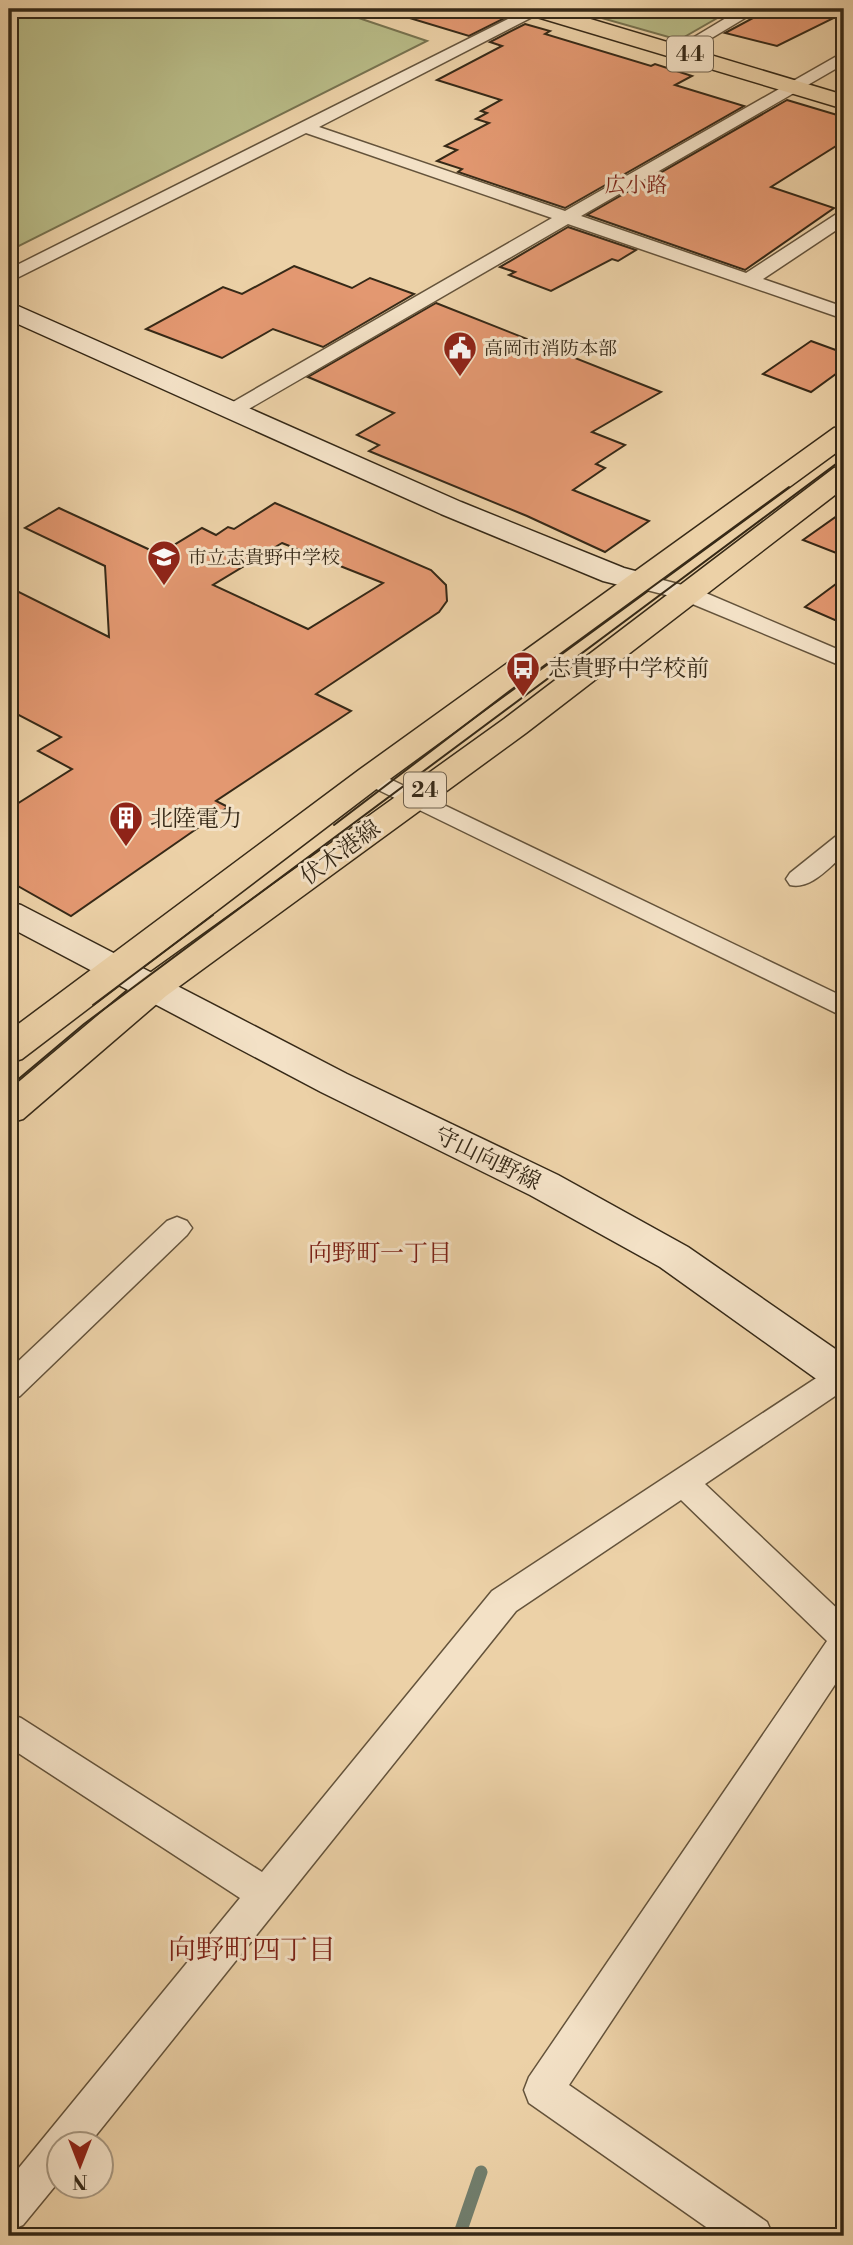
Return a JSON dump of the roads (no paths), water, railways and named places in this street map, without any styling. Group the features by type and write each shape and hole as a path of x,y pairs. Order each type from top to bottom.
{"main road":[{"name":"44","path":"536,9 844,102"},
{"name":"伏木港線","path":"9,1050 371,777 844,434"},
{"name":"伏木港線","path":"9,1110 153,988 524,719 844,474"}],"street":[{"path":"9,276 536,9"},
{"path":"679,51 752,9"},
{"path":"233,410 844,57"},
{"path":"304,127 844,313"},
{"path":"748,280 844,217"},
{"path":"9,310 451,508 614,575 686,593 844,660"},
{"path":"371,777 844,1008"},
{"path":"799,880 844,842"},
{"name":"守山向野線","path":"9,913 334,1083 544,1185 663,1250 844,1376"},
{"path":"9,1388 177,1228"},
{"path":"75,2130 504,1601 844,1376"},
{"path":"683,1482 844,1636"},
{"path":"753,2236 543,2090 844,1643"},
{"path":"9,1729 266,1895"},
{"path":"9,2211 46,2166"}],"waterway":[{"path":"459,2236 481,2172"}],"tram line":[{"path":"9,1087 84,1024 844,458"},
{"path":"334,825 511,690 789,487"},
{"path":"93,1005 213,915"}],"place":[{"name":"高岡市消防本部","path":"460,378"},
{"name":"市立志貴野中学校","path":"164,587"},
{"name":"志貴野中学校前","path":"523,698"},
{"name":"北陸電力","path":"126,848"}],"district":[{"name":"広小路","path":"636,185"},
{"name":"向野町一丁目","path":"380,1253"},
{"name":"向野町四丁目","path":"252,1949"}]}
